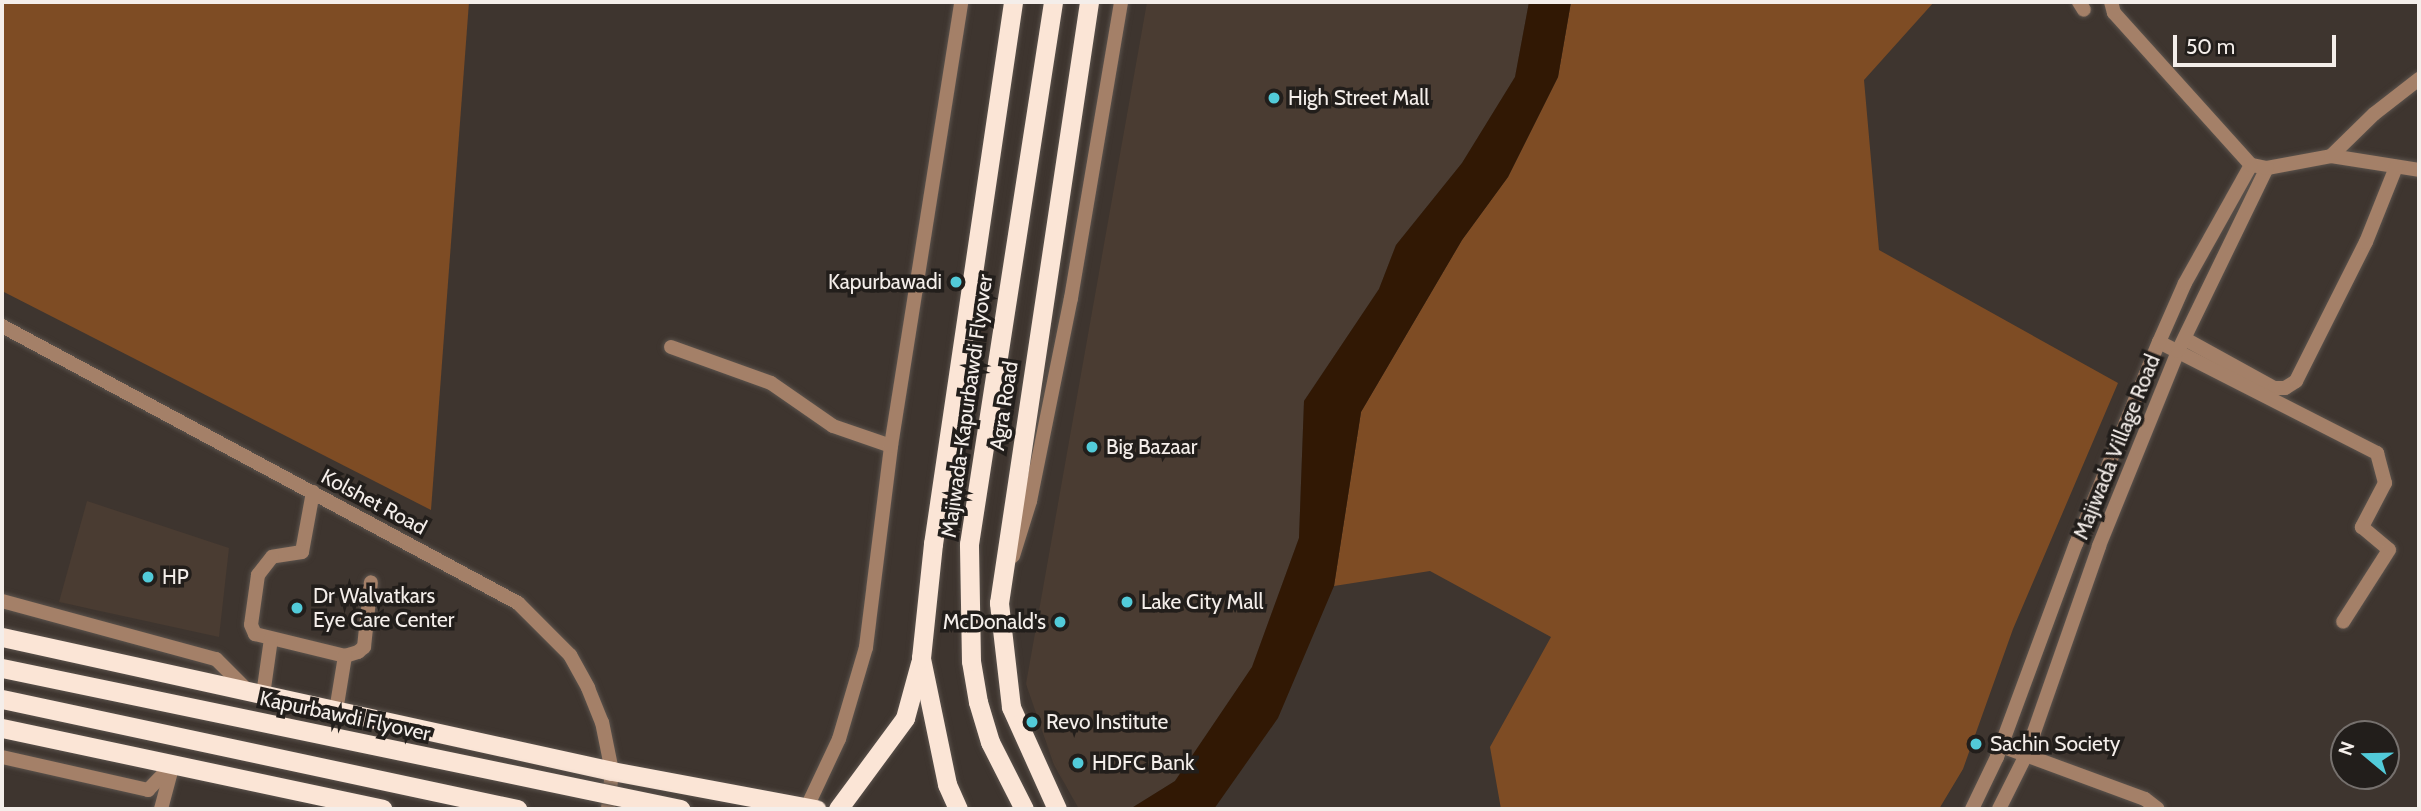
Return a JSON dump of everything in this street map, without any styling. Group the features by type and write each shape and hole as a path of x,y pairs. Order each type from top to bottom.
{"highway":[{"path":"838,809 905,718 921,658 933,544 1013,2"},
{"name":"Majiwada-Kapurbawdi Flyover","path":"1024,809 990,743 978,702 969,618 969,544 1054,2"},
{"name":"Agra Road","path":"1057,809 1011,707 999,603 1089,2"},
{"path":"2,637 612,771 811,808"},
{"path":"921,658 947,783 958,809"},
{"name":"Kapurbawdi Flyover","path":"2,668 680,809"},
{"path":"2,699 517,809"},
{"path":"2,728 378,809"}],"street":[{"path":"811,808 839,739 866,647 891,446 961,2"},
{"path":"999,603 1030,501 1076,269 1121,2"},
{"path":"2111,2 2114,13 2251,165 2267,168 2331,156 2419,170"},
{"path":"2331,156 2374,114 2419,79"},
{"path":"1972,809 2001,746 2076,544 2185,283 2251,165"},
{"path":"2160,342 2181,345 2274,387 2285,388 2296,381 2366,242 2396,166"},
{"name":"Majiwada Village Road","path":"1999,809 2026,755 2099,546 2181,345 2267,168"},
{"name":"Kolshet Road","path":"2,326 518,603 549,630 570,655 588,688 602,722 612,771 607,809"},
{"path":"2181,345 2377,453 2385,483 2362,527 2389,550 2343,622"},
{"path":"671,347 771,383 833,426 891,446"},
{"path":"313,492 302,552 272,557 258,575 251,625 255,634 345,656 363,647 371,582"},
{"path":"2,601 216,659 256,693 271,639"},
{"path":"336,711 345,656"},
{"path":"2001,746 2145,799 2158,809"},
{"path":"2,757 148,790 173,764"},
{"path":"162,809 173,764"}],"shaded area":[{"path":"2,2 469,2 431,510 2,291"},
{"path":"1147,2 1529,2 1515,77 1462,163 1396,245 1379,289 1304,401 1299,538 1252,667 1175,781 1130,809 1079,809 1054,765 1026,684"},
{"path":"1529,2 1571,2 1558,77 1508,177 1462,240 1361,412 1334,586 1278,718 1214,809 1130,809 1175,781 1252,667 1299,538 1304,401 1379,289 1396,245 1462,163 1515,77"},
{"path":"1571,2 1934,2 1864,80 1879,250 2118,383 2013,629 1963,769 1939,809 1501,809 1490,747 1551,637 1430,571 1334,586 1361,412 1462,240 1508,177 1558,77"},
{"path":"87,501 229,548 219,637 59,602"}],"place":[{"name":"High Street Mall","path":"1274,98"},
{"name":"Kapurbawadi","path":"956,282"},
{"name":"Big Bazaar","path":"1092,447"},
{"name":"HP","path":"148,577"},
{"name":"Lake City Mall","path":"1127,602"},
{"name":"Dr Walvatkars Eye Care Center","path":"297,608"},
{"name":"McDonald's","path":"1060,622"},
{"name":"Revo Institute","path":"1032,722"},
{"name":"Sachin Society","path":"1976,744"},
{"name":"HDFC Bank","path":"1078,763"}]}
